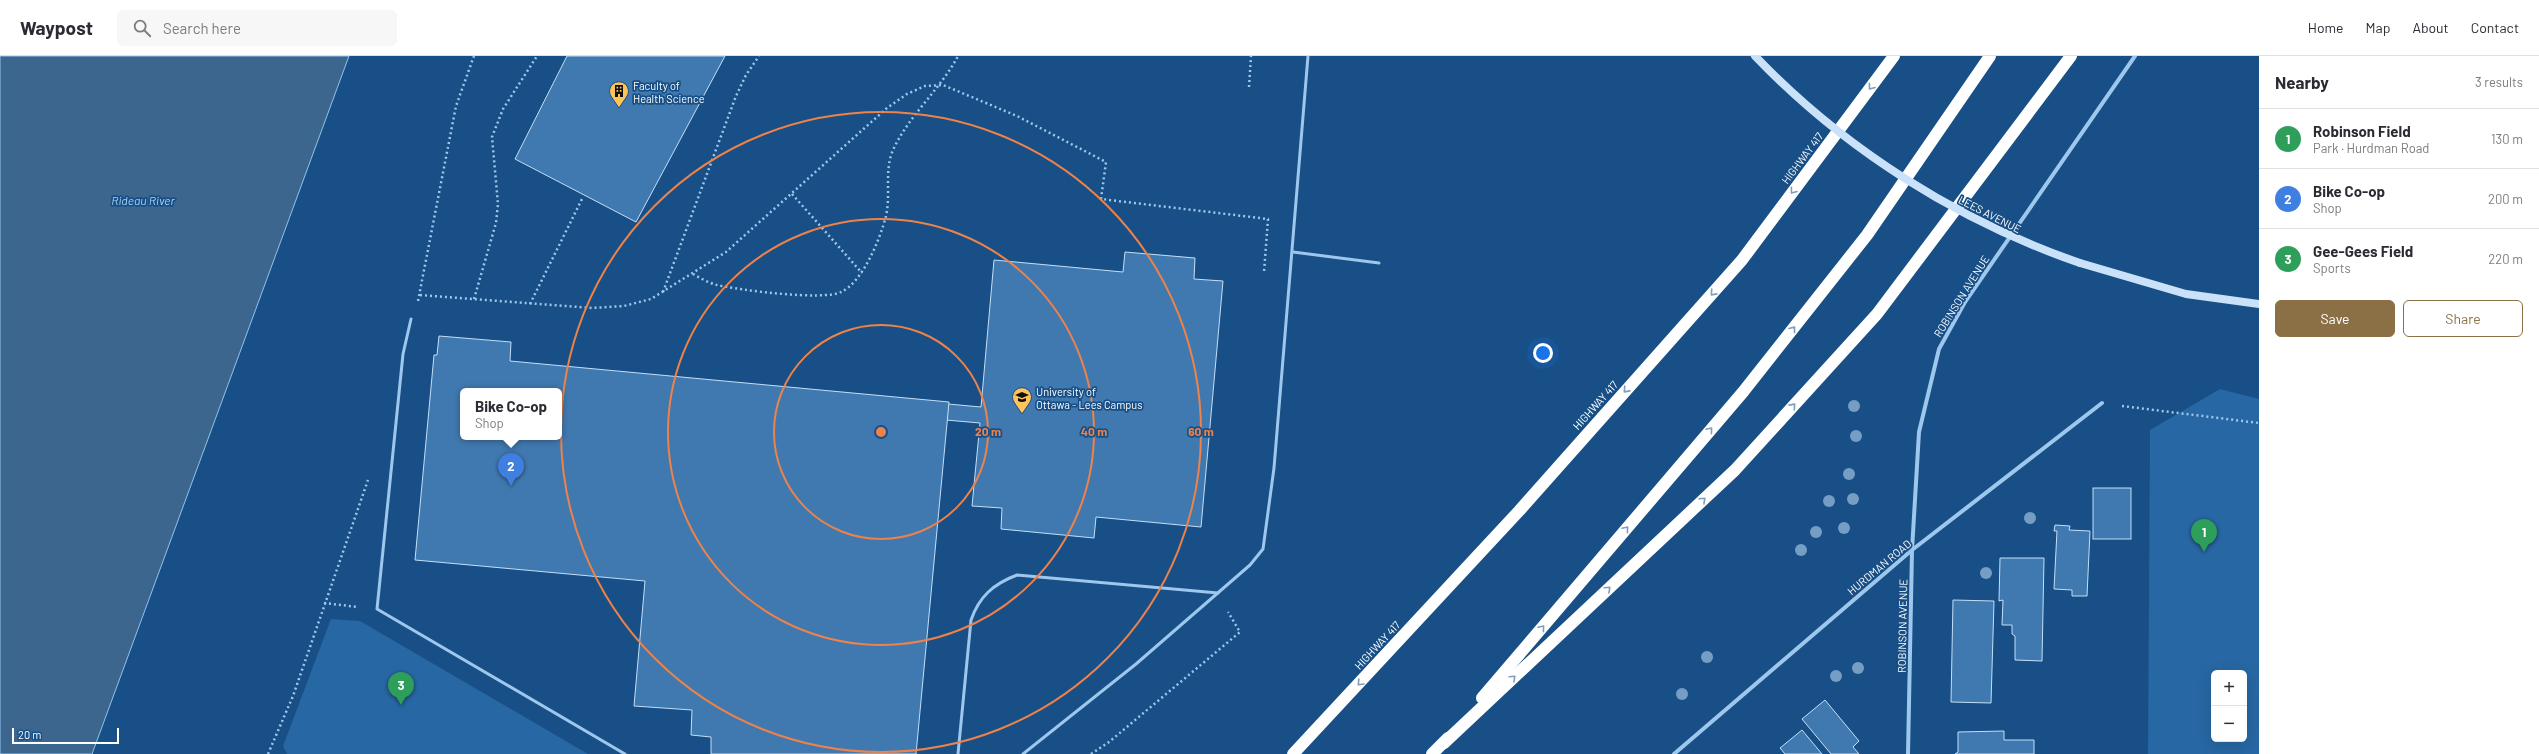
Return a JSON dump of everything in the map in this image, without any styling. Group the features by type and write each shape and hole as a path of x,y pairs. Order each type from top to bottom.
{"highway":[{"name":"HIGHWAY 417","path":"1293,754 1519,511 1742,260 1894,56"},
{"path":"1444,743 1743,392 1791,332 1867,235 1990,56"},
{"path":"1432,754 1735,470 1877,314 2071,56"}],"main road":[{"name":"LEES AVENUE","path":"1755,56 1790,90 1861,147 1916,186 1976,221 2010,237 2080,263 2186,294 2259,304"}],"street":[{"name":"ROBINSON AVENUE","path":"1908,754 1912,550 1919,432 1939,349 1965,302 2135,56"},
{"name":"HURDMAN ROAD","path":"1674,754 1912,550 2102,403"}],"lane":[{"path":"1023,754 1136,664 1218,594 1258,557 1263,549 1274,468 1308,56"},
{"path":"1293,252 1379,263"},
{"path":"411,319 403,354 377,609 625,754"},
{"path":"958,754 971,620 977,604 986,593 1002,580 1017,575 1218,594"}],"path":[{"path":"411,319 420,295 456,106 474,56"},
{"path":"474,299 496,223 497,210 492,137 503,109 537,56"},
{"path":"663,292 736,96 759,56"},
{"path":"692,274 718,285 812,296 840,293 851,286 862,273 886,216 889,194 888,165 893,151 910,121 958,56"},
{"path":"1249,87 1251,56"},
{"path":"420,295 600,308 624,306 651,299 726,252 887,108 919,89 938,85 943,85 1017,116 1106,162 1101,199 1268,220 1264,272"},
{"path":"792,194 862,273"},
{"path":"530,304 582,199"},
{"path":"2102,403 2259,423"},
{"path":"268,754 293,696 369,476"},
{"path":"1091,754 1109,742 1240,632 1218,594"},
{"path":"324,604 377,609"}],"shaded area":[{"path":"2220,389 2259,399 2259,754 2148,754 2150,430"},
{"path":"331,619 360,621 588,754 287,754 283,746"}],"water":[{"name":"Rideau River","path":"0,56 349,56 92,754 0,754"}],"building":[{"name":"Faculty of Health Science","path":"567,56 725,56 636,222 515,159"},
{"path":"1125,252 1195,258 1194,279 1223,281 1201,527 1096,517 1094,538 1001,529 1002,508 972,506 980,423 946,420 948,404 981,407 994,260 1123,272"},
{"path":"439,336 511,342 510,361 949,402 916,754 711,754 711,737 691,735 692,710 634,706 645,581 415,560 434,355 437,355"},
{"path":"2093,488 2131,488 2131,539 2093,539"},
{"path":"2055,525 2070,526 2069,530 2090,531 2087,596 2072,596 2072,590 2054,589 2057,531 2054,531"},
{"path":"2000,558 2044,558 2042,661 2015,660 2015,636 2012,634 2012,625 2002,625 2003,600 1999,601"},
{"path":"1953,600 1994,601 1991,703 1951,702"},
{"path":"1825,700 1859,741 1853,747 1859,754 1831,754 1802,719"},
{"path":"1802,730 1822,754 1785,754 1780,748"},
{"path":"2004,731 2004,740 2034,740 2034,754 1955,754 1958,752 1958,732"}],"place":[{"name":"Faculty of Health Science","path":"619,108"},
{"name":"University of Ottawa - Lees Campus","path":"1022,414"},
{"name":"Bike Co-op","path":"511,486"},
{"name":"Robinson Field","path":"2204,552"},
{"name":"Gee-Gees Field","path":"401,705"}]}
